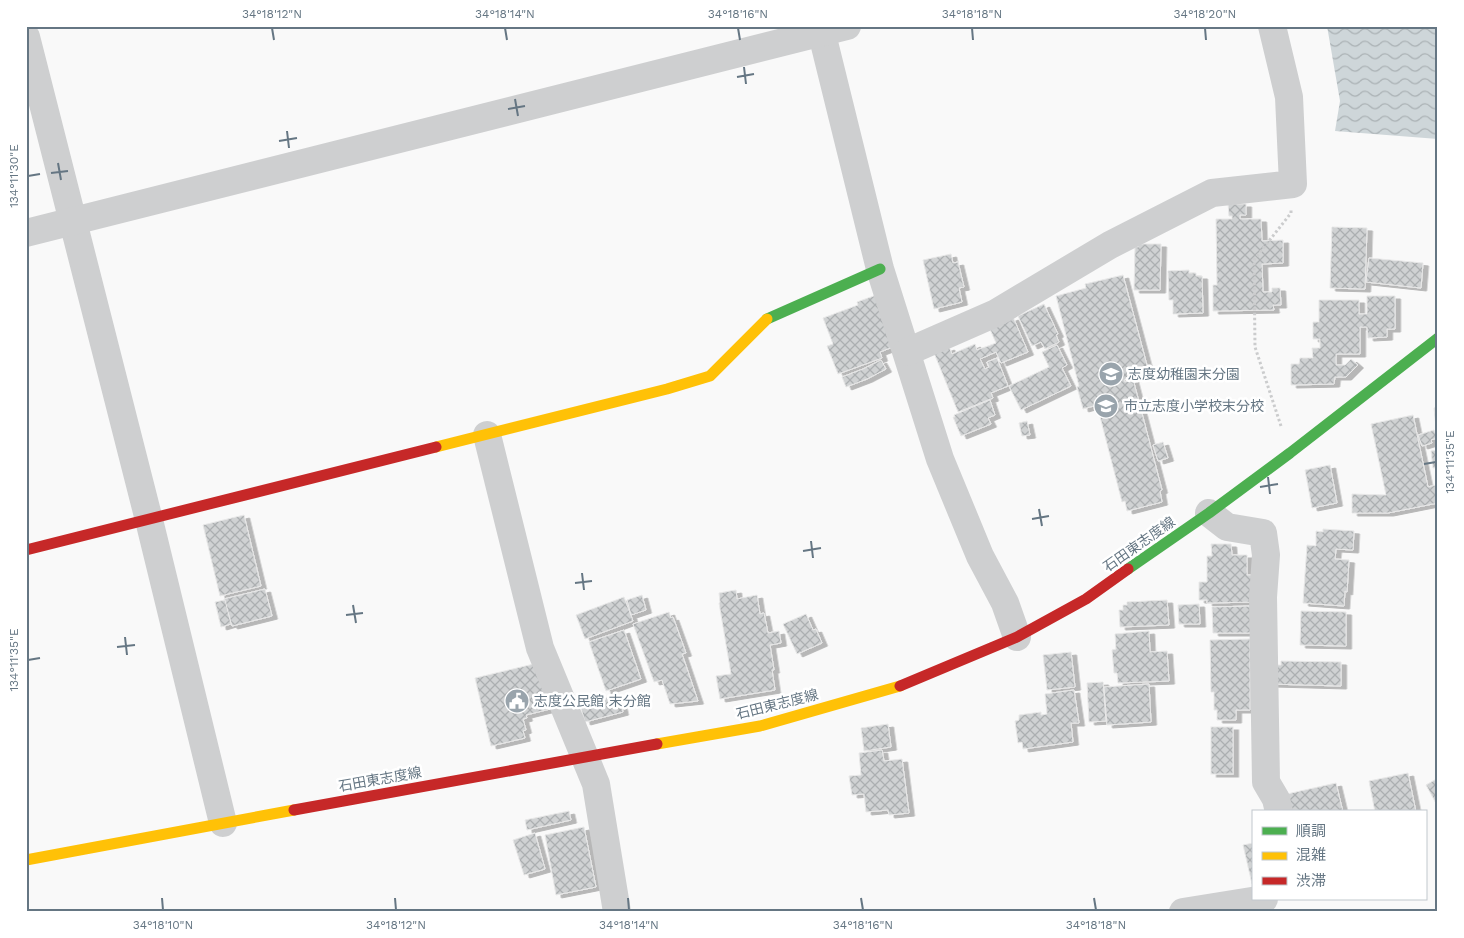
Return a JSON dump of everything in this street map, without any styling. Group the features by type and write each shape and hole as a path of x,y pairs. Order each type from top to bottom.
{"main road":[{"path":"26,550 487,435 667,389 710,376 768,318 880,269"},
{"name":"石田東志度線","path":"26,860 760,726 904,685 1017,637 1086,599 1290,453 1438,338"}],"street":[{"path":"26,232 820,30 848,26"},
{"path":"907,352 996,313 1110,245 1212,193 1293,184 1289,97 1272,26"},
{"path":"820,30 880,269 940,459 980,556 1005,603 1017,637"},
{"path":"26,37 149,520 223,823"},
{"path":"487,435 540,648 596,784 617,912"},
{"path":"1208,513 1227,527 1262,533 1266,555 1263,597 1266,782 1276,799 1279,810"},
{"path":"1183,912 1258,900"}],"path":[{"path":"1290,453 1255,347 1254,260 1290,213 1293,184"}],"water":[{"path":"1327,26 1438,26 1438,139 1335,131 1340,101"}],"building":[{"path":"1228,204 1246,204 1246,215 1240,215 1240,219 1261,219 1262,241 1283,240 1283,263 1262,264 1263,292 1272,292 1272,288 1280,288 1281,305 1273,305 1274,310 1213,311 1213,285 1217,285 1216,219 1232,219 1232,216 1229,216"},
{"path":"1332,227 1367,228 1365,289 1330,288"},
{"path":"1138,244 1161,244 1160,290 1134,290 1135,247 1138,247"},
{"path":"951,254 953,263 958,262 964,287 959,288 962,302 934,309 923,260"},
{"path":"1369,258 1423,263 1421,288 1366,282"},
{"path":"1189,270 1189,273 1196,273 1196,276 1202,276 1203,313 1173,314 1173,300 1169,300 1168,271"},
{"path":"1123,275 1148,369 1144,370 1145,374 1124,380 1125,382 1133,379 1162,490 1160,491 1162,502 1127,511 1125,501 1122,502 1097,405 1083,409 1056,296 1086,288 1085,284"},
{"path":"879,294 898,345 880,352 882,358 838,374 827,346 833,344 823,318 858,305 857,302"},
{"path":"1367,296 1395,296 1395,329 1387,329 1387,337 1368,338 1367,327 1360,327 1360,354 1336,354 1336,365 1345,365 1351,359 1358,365 1346,377 1335,377 1334,384 1291,385 1291,364 1299,364 1300,358 1313,358 1312,348 1320,348 1320,339 1313,339 1313,322 1319,322 1319,300 1359,300 1359,314 1367,314"},
{"path":"1044,304 1058,334 1056,335 1059,342 1045,349 1041,342 1032,346 1018,316"},
{"path":"1013,317 1028,352 1001,363 996,352 980,359 985,369 989,367 987,362 997,358 1008,386 991,393 993,398 958,412 934,353 949,347 952,354 975,344 977,350 996,343 989,327"},
{"path":"1057,345 1067,365 1062,368 1071,386 1021,410 1009,386 1049,367 1042,352"},
{"path":"881,360 886,369 846,387 842,377"},
{"path":"990,400 995,415 988,418 991,424 961,436 953,417 955,417 954,415"},
{"path":"1438,407 1438,447 1434,408"},
{"path":"1413,415 1428,487 1436,485 1438,503 1388,513 1352,513 1352,494 1386,495 1371,424"},
{"path":"1027,421 1030,435 1022,436 1019,423"},
{"path":"1434,430 1437,438 1431,440 1432,443 1422,446 1418,435"},
{"path":"1163,442 1168,458 1158,461 1153,445"},
{"path":"1438,450 1438,468 1433,468 1431,451"},
{"path":"1330,465 1337,503 1312,508 1305,470"},
{"path":"244,515 261,586 220,596 203,525"},
{"path":"1323,529 1354,531 1353,550 1336,549 1335,559 1349,560 1344,606 1303,603 1307,545 1316,546 1316,531 1323,532"},
{"path":"1211,544 1231,544 1232,555 1247,555 1247,575 1257,575 1255,602 1207,603 1207,600 1199,600 1199,582 1207,582 1207,556 1212,556"},
{"path":"265,589 272,616 232,626 224,599"},
{"path":"736,590 737,599 757,595 760,614 764,613 768,633 779,631 781,643 770,645 775,690 720,699 716,676 731,674 719,593"},
{"path":"642,595 646,610 631,615 627,600"},
{"path":"624,597 633,621 585,639 576,615"},
{"path":"225,600 231,624 221,627 215,602"},
{"path":"1167,600 1169,625 1120,627 1119,610 1123,610 1123,605 1127,605 1127,602"},
{"path":"1199,604 1200,624 1179,624 1178,605"},
{"path":"1252,606 1252,633 1213,633 1212,607"},
{"path":"1301,611 1346,612 1346,646 1300,645"},
{"path":"669,612 671,618 673,617 686,653 682,654 698,701 670,704 662,680 654,682 633,624"},
{"path":"806,614 813,630 816,629 822,643 797,654 783,624"},
{"path":"624,630 641,679 606,691 589,642"},
{"path":"1149,631 1150,652 1167,651 1169,681 1118,683 1117,673 1114,673 1112,650 1116,649 1115,634"},
{"path":"1250,639 1250,710 1236,710 1236,720 1217,720 1217,710 1214,710 1214,692 1211,692 1210,640"},
{"path":"1071,652 1075,687 1047,690 1043,655"},
{"path":"1281,661 1341,662 1341,686 1270,684 1271,665 1281,665"},
{"name":"志度公民館 末分館","path":"538,663 554,708 526,715 527,718 523,719 526,730 523,731 525,738 491,746 475,678"},
{"path":"1103,682 1106,721 1089,722 1087,683"},
{"path":"1149,684 1151,722 1107,725 1104,687"},
{"path":"1074,690 1079,723 1071,723 1073,742 1023,749 1022,742 1018,743 1015,721 1019,720 1019,715 1041,712 1041,715 1047,714 1045,694"},
{"path":"619,694 623,712 585,722 580,705"},
{"path":"888,724 891,747 864,751 861,728"},
{"path":"1211,727 1233,727 1233,774 1211,774"},
{"path":"882,750 884,761 902,759 909,813 889,815 888,810 866,812 864,794 852,795 849,776 861,775 859,753"},
{"path":"1408,773 1416,810 1375,810 1369,781"},
{"path":"1438,778 1438,807 1426,785"},
{"path":"1336,783 1343,810 1291,810 1287,794"},
{"path":"569,811 571,820 527,830 525,820"},
{"path":"584,827 596,887 556,895 545,835"},
{"path":"535,833 545,869 524,875 513,840"},
{"path":"1252,843 1252,884 1243,845"}],"traffic: fast":[{"path":"767,319 880,269"},
{"path":"1128,569 1209,513 1290,453 1438,338"}],"traffic: slow":[{"path":"436,447 667,389 710,376 767,319"},
{"path":"657,744 760,726 900,686"},
{"path":"26,860 294,810"}],"traffic: jam":[{"path":"26,550 436,447"},
{"path":"900,686 1017,637 1086,599 1128,569"},
{"path":"294,810 657,744"}],"place":[{"name":"志度幼稚園末分園","path":"1111,374"},
{"name":"市立志度小学校末分校","path":"1106,406"},
{"name":"志度公民館 末分館","path":"517,701"}]}
